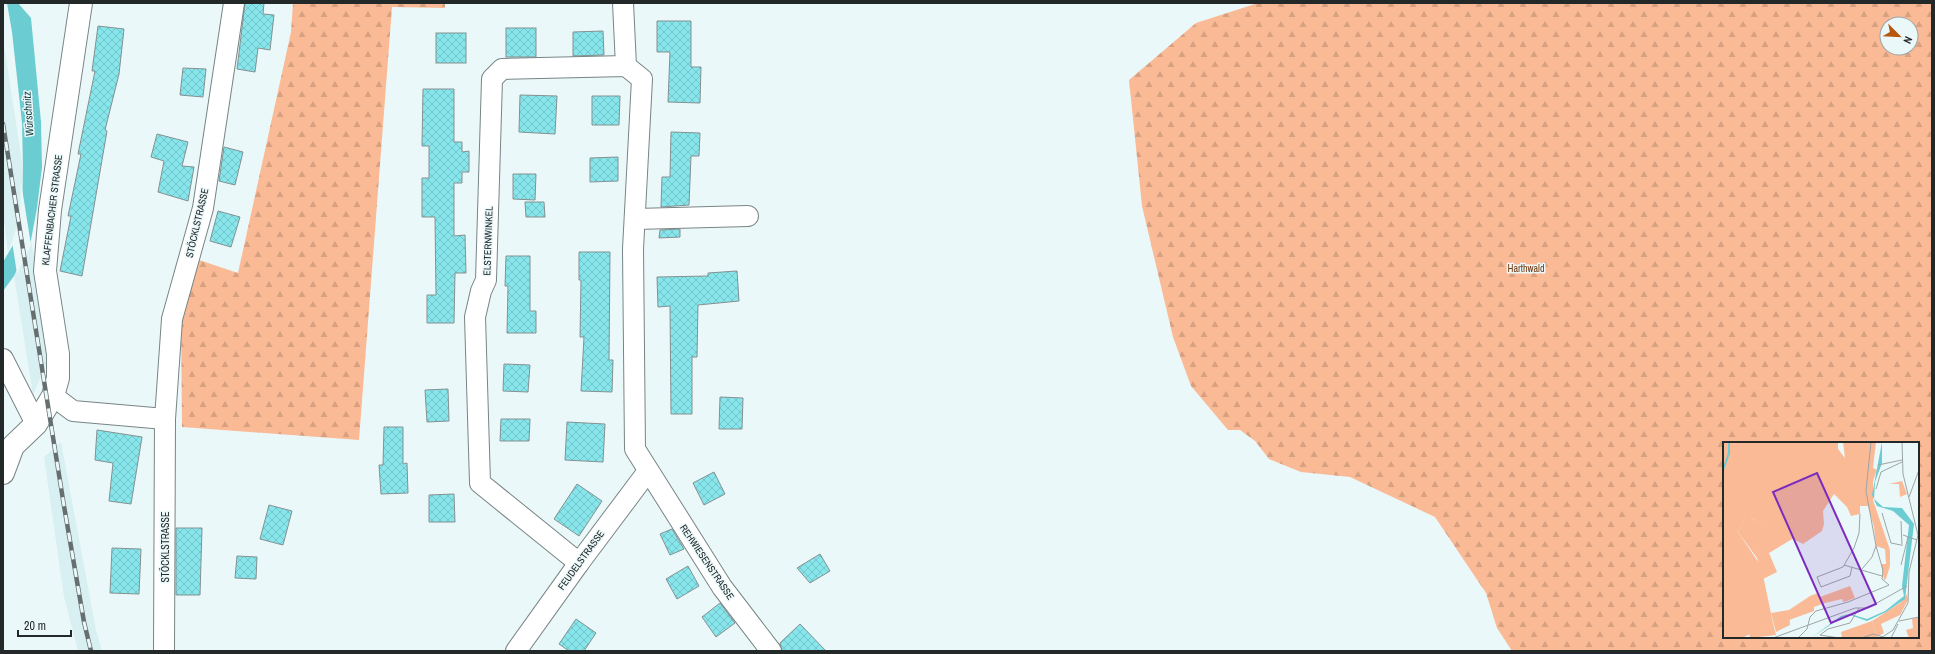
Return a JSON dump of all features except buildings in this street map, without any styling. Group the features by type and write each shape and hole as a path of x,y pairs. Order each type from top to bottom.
{"main road":[{"name":"KLAFFENBACHER STRASSE","path":"3,473 12,446 36,424 53,396 58,378 58,354 45,271 50,210 81,3"}],"street":[{"name":"STÖCKLSTRASSE","path":"164,651 165,419 172,319 203,208 234,3"},
{"path":"624,3 626,66 642,79 636,218 633,248 635,449 648,471"},
{"name":"ELSTERNWINKEL","path":"579,563 480,483 475,317 480,291 486,280 492,79 502,70 626,66"},
{"path":"636,218 748,216"},
{"path":"3,360 36,424"},
{"path":"53,396 73,411 165,419"},
{"name":"FEUDELSTRASSE","path":"516,651 579,563 648,471"},
{"name":"REHWIESENSTRASSE","path":"648,471 722,587 771,651"}],"shaded area":[{"path":"3,38 23,169 22,217 8,252 3,213"},
{"path":"31,240 43,307 47,351 46,364 33,395 14,276"},
{"path":"61,442 96,630 102,651 78,651 64,597 44,457"}],"green space":[{"path":"293,3 445,3 445,8 392,7 359,440 182,427 181,318 199,260 238,273 291,32"},
{"name":"Harthwald","path":"1258,3 1932,3 1932,651 1512,651 1497,628 1486,593 1435,517 1350,477 1301,472 1269,459 1255,441 1240,430 1228,430 1191,386 1173,337 1142,206 1129,80 1196,23"}],"water":[{"name":"Würschnitz","path":"7,3 18,3 31,18 41,122 42,167 31,240 14,276 3,291 3,262 13,245 22,217 23,169 22,123 12,32"}],"pier":[{"path":"21,182 31,245 17,274 12,241 20,217"}],"railway":[{"path":"3,124 64,506 84,622 91,651"}]}
